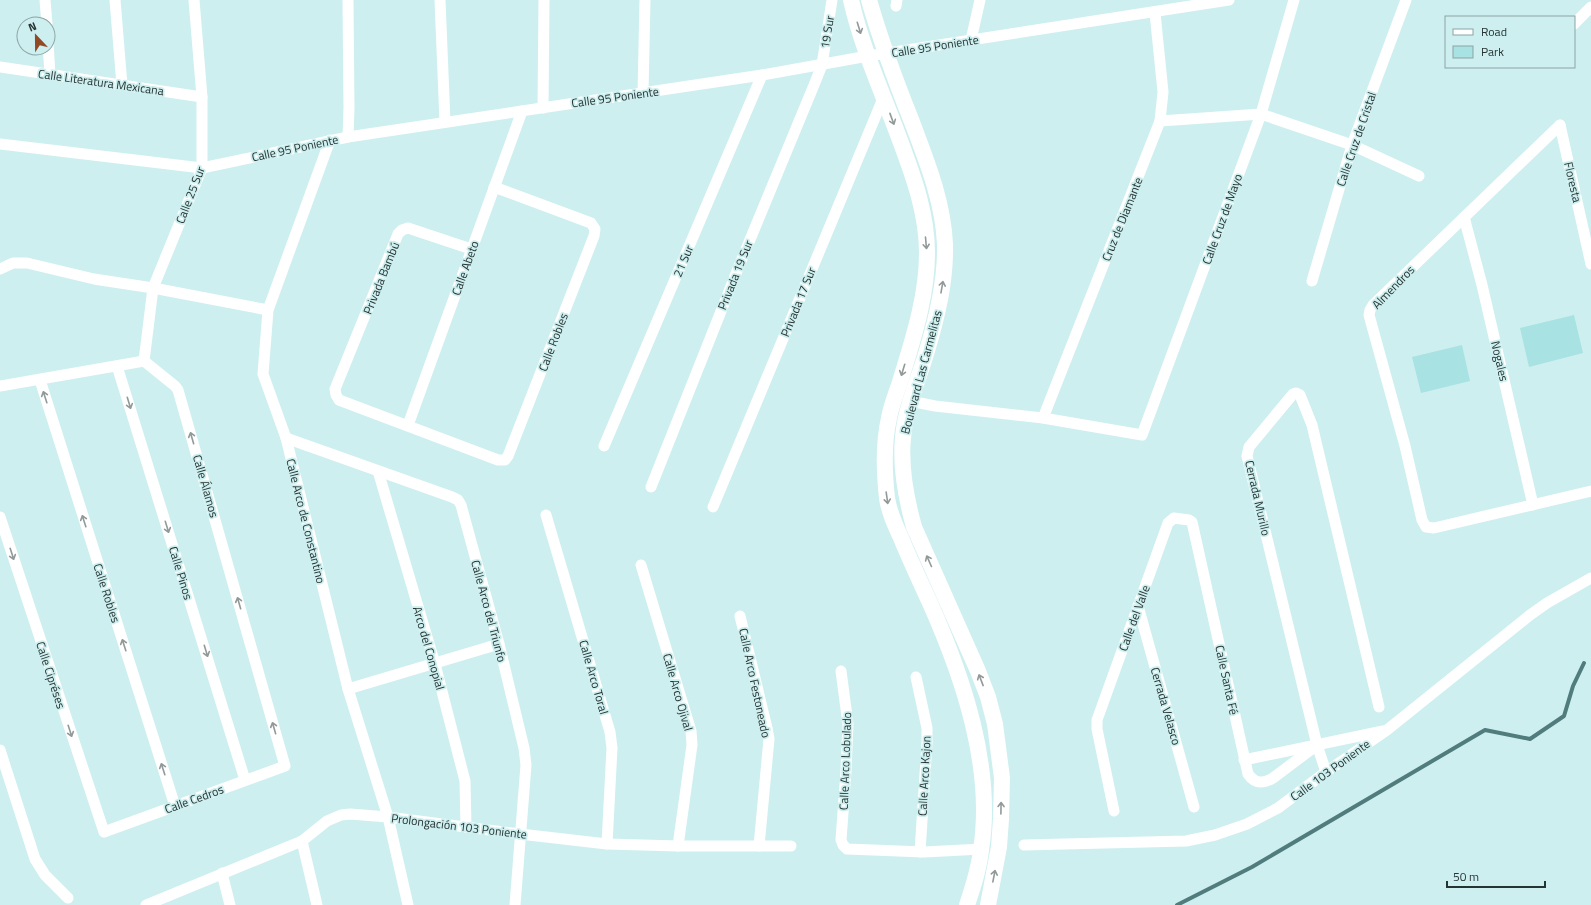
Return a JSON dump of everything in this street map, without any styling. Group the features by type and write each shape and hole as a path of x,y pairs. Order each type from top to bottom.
{"main road":[{"name":"Boulevard Las Carmelitas","path":"851,0 868,56 917,188 924,217 927,249 925,287 918,320 888,418 884,465 888,501 892,518 933,610 959,674 973,722 981,772 983,800 982,849 977,874 967,905"},
{"name":"Boulevard Las Carmelitas","path":"868,0 886,54 928,164 937,191 943,220 945,244 944,276 937,313 930,340 910,401 902,438 903,474 908,504 914,527 978,671 988,697 995,724 1002,778 1001,819 999,847 988,905"},
{"path":"886,438 902,438"}],"street":[{"path":"45,0 46,16"},
{"path":"115,0 122,85"},
{"name":"Calle 25 Sur","path":"144,361 153,288 202,168 202,97 194,0"},
{"path":"440,0 445,122"},
{"path":"543,108 544,0"},
{"path":"643,94 645,0"},
{"name":"19 Sur","path":"822,64 832,0"},
{"path":"972,40 980,0"},
{"name":"Calle 95 Poniente","path":"0,144 202,168 348,137 643,94 868,56 1229,0"},
{"name":"Calle Cruz de Mayo","path":"1043,418 1142,435 1261,114 1294,0"},
{"name":"Calle Cruz de Cristal","path":"1312,281 1352,145 1406,0"},
{"path":"348,1 348,137"},
{"path":"1575,23 1591,7"},
{"name":"Cruz de Diamante","path":"1043,418 1160,121 1163,92 1155,12"},
{"path":"49,56 50,75"},
{"name":"Privada 19 Sur","path":"651,487 737,271 822,64"},
{"name":"Calle Literatura Mexicana","path":"0,67 202,97"},
{"name":"21 Sur","path":"604,446 762,75"},
{"name":"Privada 17 Sur","path":"713,508 884,96"},
{"name":"Calle Abeto","path":"408,425 522,111"},
{"path":"1160,121 1261,114 1352,145 1419,176"},
{"name":"Almendros","path":"1533,505 1434,528 1426,527 1422,520 1405,446 1369,315 1373,305 1560,125"},
{"name":"Floresta","path":"1560,125 1591,264"},
{"name":"Calle Arco de Constantino","path":"330,140 268,310 263,374 286,438 348,689 388,817 408,905"},
{"name":"Calle Robles","path":"408,425 498,460 505,460 508,456 594,236 595,229 591,223 494,187"},
{"name":"Nogales","path":"1464,217 1482,286 1533,505"},
{"name":"Privada Bambú","path":"408,425 339,400 336,395 336,389 398,234 402,230 408,228 471,249"},
{"path":"0,269 13,264 28,263 94,279 153,288 268,310"},
{"path":"0,386 144,361"},
{"name":"Calle Álamos","path":"144,361 178,390 285,766"},
{"name":"Calle Pinos","path":"117,366 245,780"},
{"name":"Calle Robles","path":"40,380 175,806"},
{"name":"Cerrada Murillo","path":"1326,772 1316,745 1247,456 1250,447 1292,394 1296,393 1300,395 1312,425 1379,707"},
{"path":"910,401 935,406 1043,418"},
{"name":"Calle Arco del Triunfo","path":"286,438 458,500 463,513 499,644 524,748 526,765 515,905"},
{"name":"Arco del Conopial","path":"378,471 435,664 465,781 466,827"},
{"path":"1533,505 1591,491"},
{"name":"Calle Arco Toral","path":"546,515 610,732 612,748 607,844"},
{"name":"Calle Cipréses","path":"0,517 104,832"},
{"name":"Calle del Valle","path":"1114,811 1097,729 1097,720 1168,523 1174,518"},
{"name":"Calle Santa Fé","path":"1174,518 1189,520 1192,522 1248,774 1252,779 1260,783 1266,782 1274,778 1316,745"},
{"name":"Calle Arco Ojival","path":"641,565 691,731 692,745 678,846"},
{"name":"Calle 103 Poniente","path":"1024,845 1186,841 1215,836 1247,824 1278,808 1326,772 1387,730 1530,615 1547,603 1591,578"},
{"name":"Cerrada Velasco","path":"1138,606 1194,807"},
{"name":"Calle Arco Festoneado","path":"740,616 769,739 759,846"},
{"path":"348,689 499,644"},
{"name":"Calle Arco Lobulado","path":"841,672 848,724 841,840 843,845 847,849 920,852"},
{"name":"Calle Arco Kajon","path":"916,677 926,728 927,743 920,852"},
{"path":"1244,760 1387,730"},
{"path":"0,750 35,860 44,875 68,898"},
{"name":"Calle Cedros","path":"104,832 285,766"},
{"name":"Prolongación 103 Poniente","path":"146,905 302,841 327,821 341,815 350,814 388,817 607,844 678,846 791,846"},
{"path":"302,841 316,905"},
{"path":"920,852 982,849"},
{"path":"222,873 230,905"}],"green space":[{"path":"1574,315 1583,353 1529,367 1520,328"},
{"path":"1462,345 1470,381 1421,393 1412,357"}],"waterway":[{"path":"1177,905 1252,867 1485,730 1530,739 1564,716 1573,686 1584,663"}]}
